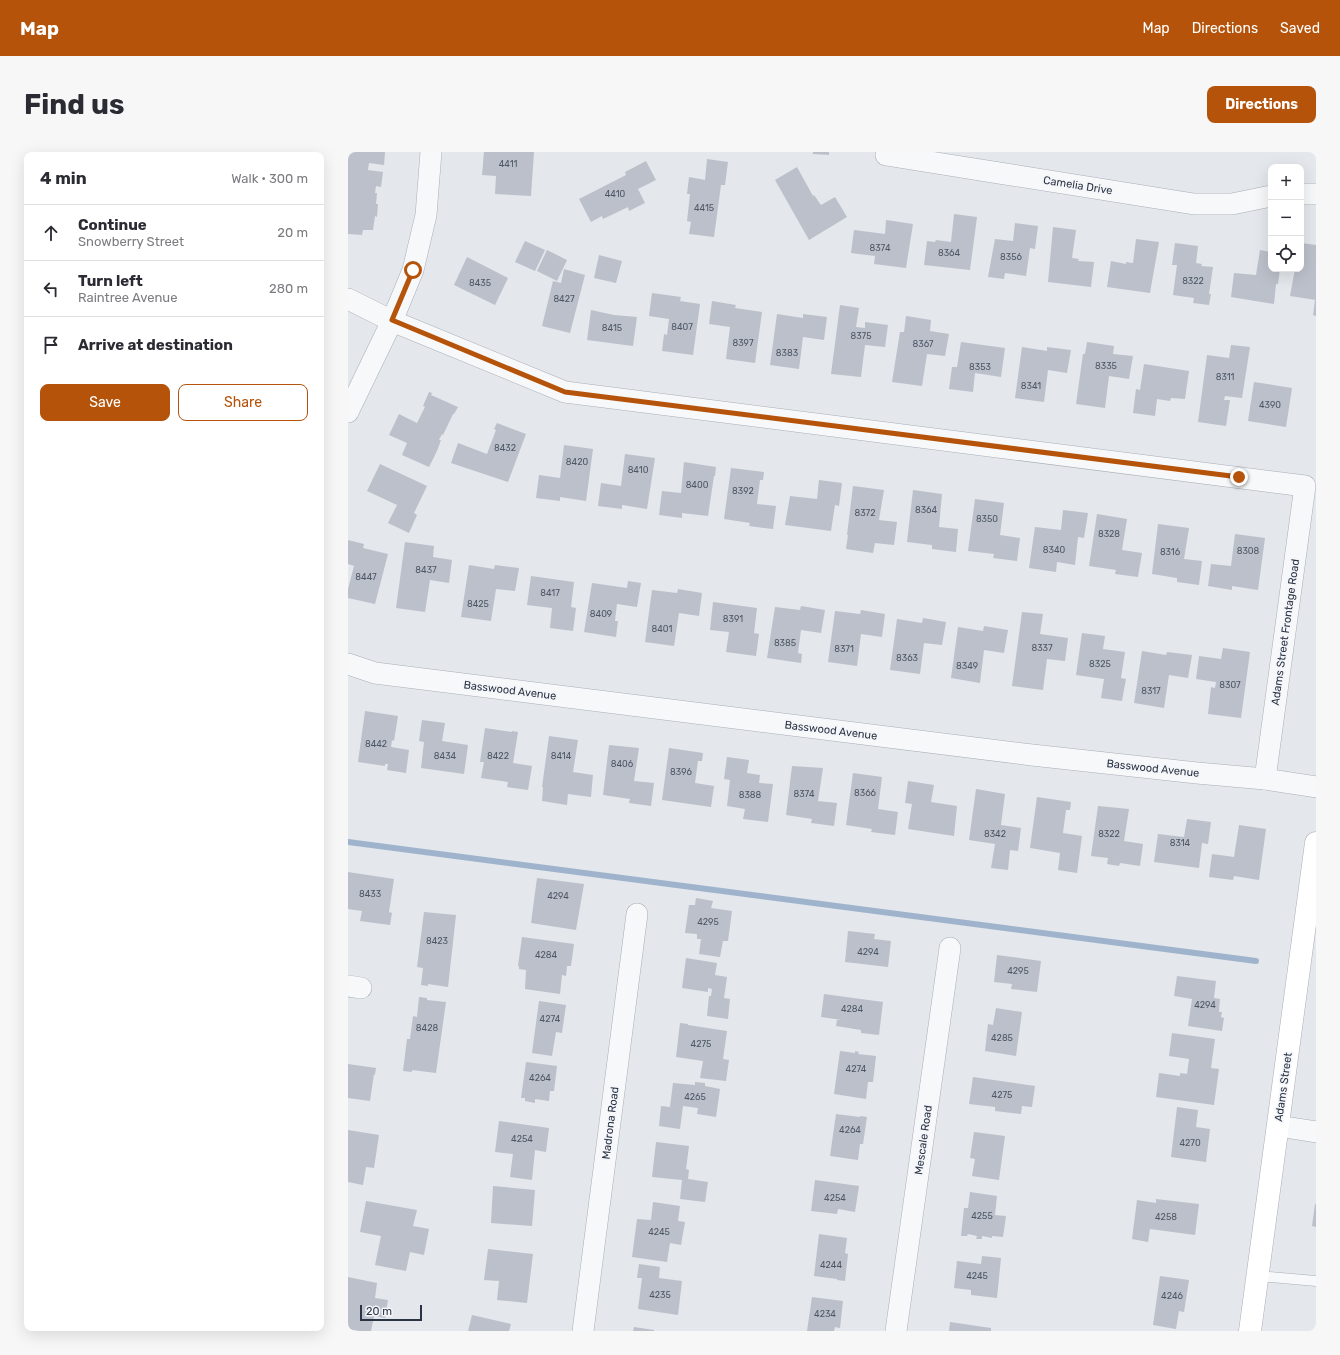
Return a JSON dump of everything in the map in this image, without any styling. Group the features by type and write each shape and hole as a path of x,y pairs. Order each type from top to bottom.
{"main road":[{"name":"Adams Street","path":"1250,1331 1316,843"}],"street":[{"path":"348,412 392,320 413,270 426,215 432,152"},
{"name":"Camelia Drive","path":"886,155 1194,204 1232,204 1268,197"},
{"path":"1304,194 1316,194"},
{"path":"348,299 392,320"},
{"name":"Adams Street Frontage Road","path":"392,320 565,392 1305,486 1265,779"},
{"name":"Basswood Avenue","path":"348,664 375,673 1032,755 1265,779 1316,787"},
{"name":"Madrona Road","path":"583,1331 637,914"},
{"name":"Mescale Road","path":"896,1331 950,948"},
{"path":"1278,1126 1316,1132"}],"lane":[{"path":"1257,1276 1316,1281"}],"building":[{"path":"348,152 385,152 384,165 369,163 368,170 383,172 381,187 376,186 376,204 378,204 377,217 375,216 373,230 363,230 362,235 348,234"},
{"path":"484,152 534,152 531,196 495,194 496,176 482,175"},
{"path":"813,152 829,152 829,155 813,154"},
{"path":"707,159 728,162 725,185 721,185 714,237 689,234 691,222 687,221 690,194 687,194 689,177 705,180"},
{"path":"646,161 656,180 638,189 645,203 629,211 628,207 603,219 602,216 591,222 579,199 626,175 625,172"},
{"path":"797,167 813,196 814,195 821,205 835,197 847,217 809,240 775,180"},
{"path":"954,214 977,217 970,270 924,265 927,241 935,242 936,240 951,242"},
{"path":"886,220 913,224 906,268 874,264 875,256 851,253 854,230 885,234"},
{"path":"1015,223 1038,226 1035,249 1030,248 1026,276 1005,273 1004,279 988,277 995,239 1013,241"},
{"path":"1053,227 1076,230 1072,258 1079,259 1078,261 1094,262 1091,287 1048,282"},
{"path":"1136,239 1159,242 1150,293 1107,287 1111,261 1126,264 1126,262 1133,263"},
{"path":"525,241 545,250 535,271 515,262"},
{"path":"1175,243 1198,246 1196,263 1202,264 1201,266 1213,267 1209,305 1193,303 1194,298 1173,295 1177,265 1172,265"},
{"path":"1304,243 1316,245 1316,300 1290,296 1294,272 1304,272"},
{"path":"547,250 567,260 557,281 537,271"},
{"path":"1260,250 1268,251 1268,272 1280,272 1278,284 1276,284 1274,304 1231,297 1234,273 1256,275"},
{"path":"599,255 622,261 616,283 594,278"},
{"path":"467,257 508,278 495,305 454,285"},
{"path":"564,269 585,275 570,333 542,326 553,281 561,283"},
{"path":"652,293 681,297 680,301 700,304 693,355 662,351 664,334 667,335 669,319 649,316"},
{"path":"1316,300 1316,316 1313,315"},
{"path":"712,301 736,305 735,308 762,312 755,363 726,359 730,327 709,324"},
{"path":"840,305 859,308 856,327 865,328 865,322 888,325 885,347 865,345 861,377 831,374"},
{"path":"591,310 614,315 637,317 633,346 587,340"},
{"path":"777,314 803,318 803,314 827,317 824,340 803,337 799,369 770,365"},
{"path":"906,316 931,320 930,331 949,334 945,356 927,354 922,386 892,382 900,332 904,332"},
{"path":"961,342 1005,348 1001,377 975,373 973,392 949,389 952,367 957,367"},
{"path":"1087,342 1114,346 1113,354 1133,356 1129,379 1109,376 1105,408 1076,404 1083,354 1085,354"},
{"path":"1231,345 1250,347 1242,398 1225,396 1224,400 1230,400 1226,426 1198,422 1207,355 1229,358"},
{"path":"1022,347 1047,351 1047,347 1071,350 1067,373 1048,370 1044,402 1015,398"},
{"path":"1144,364 1189,371 1185,399 1171,398 1170,401 1157,399 1155,416 1133,413 1136,389 1140,390"},
{"path":"1254,382 1292,388 1286,427 1248,421"},
{"path":"429,392 432,393 431,395 458,407 439,440 441,440 429,467 402,455 407,443 389,435 399,414 417,423 425,407 423,406"},
{"path":"497,423 526,434 508,482 451,463 458,443 487,454"},
{"path":"564,445 593,449 586,501 560,497 560,501 536,498 539,475 560,478"},
{"path":"625,454 655,458 647,509 622,505 622,509 598,506 601,483 621,486"},
{"path":"684,462 716,467 708,516 682,513 682,518 659,515 662,491 681,493"},
{"path":"380,464 427,486 414,513 417,515 409,533 388,523 397,505 367,491"},
{"path":"731,468 764,472 763,480 760,480 757,504 776,506 773,529 749,526 750,523 724,519"},
{"path":"819,480 842,483 839,506 835,505 831,531 785,525 790,496 817,499"},
{"path":"853,486 884,490 879,520 897,522 894,545 875,543 873,553 846,549"},
{"path":"913,490 942,494 939,527 958,529 956,552 932,549 932,545 907,542"},
{"path":"975,499 1004,503 1000,535 1020,538 1017,561 993,558 994,554 968,551"},
{"path":"1063,510 1088,513 1084,538 1078,537 1075,565 1057,562 1056,572 1029,568 1035,527 1061,530"},
{"path":"1097,514 1127,519 1122,550 1142,553 1138,577 1115,574 1116,570 1089,566"},
{"path":"1158,524 1189,528 1184,559 1202,561 1199,585 1177,582 1177,578 1152,574"},
{"path":"1235,534 1265,538 1258,590 1232,586 1232,590 1208,586 1211,564 1231,566"},
{"path":"348,540 364,544 363,548 388,554 375,604 348,598 348,589 354,566 348,564"},
{"path":"405,542 434,546 433,557 452,560 449,583 430,580 425,612 396,608"},
{"path":"469,565 494,569 495,565 519,568 515,591 496,589 491,621 461,617"},
{"path":"531,576 574,582 571,607 576,608 573,631 550,628 552,608 527,605"},
{"path":"628,581 641,583 637,607 617,604 615,621 618,621 616,637 584,632 592,583 627,588"},
{"path":"678,589 702,593 699,616 679,613 674,646 645,642 652,590 677,593"},
{"path":"713,602 757,608 754,633 759,634 756,656 726,652 729,632 710,630"},
{"path":"801,606 825,610 821,633 801,630 798,653 802,654 801,663 767,658 775,607 800,610"},
{"path":"861,610 885,614 882,637 861,634 857,666 828,662 835,611 860,614"},
{"path":"1022,612 1043,614 1040,634 1068,638 1065,661 1047,659 1043,690 1012,686"},
{"path":"923,618 946,622 942,645 924,643 920,674 890,670 897,619 922,623"},
{"path":"984,626 1008,630 1004,653 984,650 980,683 951,678 958,627 983,631"},
{"path":"1082,633 1105,636 1103,649 1125,652 1121,678 1126,679 1122,701 1101,698 1104,679 1076,675"},
{"path":"1223,648 1250,652 1241,718 1208,714 1211,687 1215,688 1216,682 1196,679 1199,656 1221,659"},
{"path":"1142,651 1166,655 1167,652 1192,655 1188,678 1169,675 1164,708 1134,703"},
{"path":"365,711 398,716 394,741 392,740 391,747 409,750 406,773 387,770 388,764 385,764 385,766 358,762"},
{"path":"422,720 445,723 442,741 468,745 464,774 421,768 424,742 419,741"},
{"path":"485,728 518,732 513,763 532,766 528,790 507,787 508,782 481,778 484,762 480,762"},
{"path":"549,736 578,740 573,772 593,775 591,797 568,794 567,805 542,801 542,787"},
{"path":"609,745 639,748 634,781 654,783 651,806 629,803 630,799 603,795"},
{"path":"669,748 703,753 702,761 698,761 695,783 714,786 711,807 662,800"},
{"path":"727,757 749,760 747,773 760,775 759,783 773,784 768,822 743,819 745,809 727,806 730,780 724,779"},
{"path":"792,766 823,768 818,801 837,803 834,826 811,823 812,819 786,815"},
{"path":"853,773 882,777 878,809 898,812 895,835 871,832 872,829 846,825"},
{"path":"908,781 934,785 931,802 957,806 954,836 908,829 912,804 905,803"},
{"path":"976,789 1005,794 1001,825 1021,828 1018,851 1010,850 1008,870 991,868 995,844 969,840"},
{"path":"1037,797 1071,802 1070,810 1066,810 1063,833 1082,836 1077,873 1058,870 1060,853 1030,848"},
{"path":"1098,806 1129,809 1124,841 1143,844 1140,866 1120,863 1119,866 1107,864 1108,858 1091,856"},
{"path":"1187,819 1211,822 1208,844 1202,843 1199,868 1154,862 1158,834 1184,837"},
{"path":"1239,825 1266,829 1259,880 1234,876 1233,880 1209,877 1212,854 1234,857"},
{"path":"348,872 394,879 389,912 392,913 390,925 360,921 362,911 348,909"},
{"path":"537,878 584,884 576,930 531,923"},
{"path":"696,898 713,901 711,908 732,911 728,941 723,941 720,957 699,954 701,939 697,939 697,934 685,933 689,905 695,905"},
{"path":"424,912 456,915 448,987 428,984 428,986 421,985 423,968 417,967"},
{"path":"848,931 875,934 874,939 891,941 888,967 845,962"},
{"path":"522,937 574,944 571,966 567,966 566,976 562,975 560,994 525,989 526,970 519,969 518,966"},
{"path":"997,955 1041,961 1037,992 1011,989 1012,984 994,982"},
{"path":"686,958 717,963 715,975 727,977 724,998 730,999 728,1019 707,1016 709,996 711,996 712,989 708,988 708,992 682,988"},
{"path":"1177,976 1216,981 1214,998 1220,999 1219,1012 1222,1012 1221,1017 1224,1018 1222,1031 1188,1026 1192,999 1174,996"},
{"path":"824,994 883,1002 879,1035 861,1033 861,1030 836,1026 837,1020 842,1020 821,1017"},
{"path":"419,997 427,998 427,1000 446,1002 436,1073 412,1070 412,1072 403,1071 407,1039 410,1039 413,1016 417,1017"},
{"path":"539,1001 566,1005 562,1033 556,1032 552,1056 532,1053"},
{"path":"996,1008 1022,1012 1016,1056 985,1051 988,1024 993,1025"},
{"path":"680,1023 727,1031 723,1059 729,1060 726,1081 700,1078 703,1061 676,1057"},
{"path":"1172,1033 1215,1039 1211,1068 1219,1069 1214,1105 1156,1097 1159,1073 1180,1076 1180,1073 1187,1074 1189,1059 1169,1056"},
{"path":"840,1051 855,1053 855,1051 859,1052 858,1054 876,1056 873,1082 868,1082 866,1099 834,1094"},
{"path":"526,1062 557,1066 554,1091 550,1091 549,1101 535,1099 535,1103 525,1101 525,1098 521,1098"},
{"path":"348,1064 376,1068 370,1101 348,1098"},
{"path":"973,1077 1035,1086 1032,1107 1022,1106 1021,1114 995,1111 995,1107 969,1104"},
{"path":"695,1082 705,1083 705,1086 720,1089 716,1117 697,1114 698,1108 683,1106 680,1129 659,1126 661,1106 670,1107 673,1083 695,1085"},
{"path":"1177,1107 1198,1110 1196,1127 1210,1129 1206,1162 1171,1157"},
{"path":"836,1114 867,1117 863,1144 860,1144 858,1160 830,1156"},
{"path":"499,1121 549,1128 546,1152 535,1150 532,1180 510,1177 513,1154 495,1152"},
{"path":"348,1130 379,1135 374,1168 366,1167 363,1185 348,1182"},
{"path":"974,1132 1005,1136 999,1180 972,1176 975,1159 970,1158"},
{"path":"656,1142 689,1146 686,1169 689,1170 688,1179 708,1182 705,1202 680,1199 682,1180 652,1177"},
{"path":"815,1180 859,1186 855,1212 838,1209 837,1214 811,1211"},
{"path":"493,1186 535,1190 532,1226 491,1223"},
{"path":"970,1192 997,1196 995,1215 1006,1216 1003,1237 992,1236 992,1238 982,1236 982,1239 976,1239 977,1236 968,1234 967,1236 961,1236 964,1208 968,1208"},
{"path":"1156,1199 1199,1204 1195,1235 1150,1229 1148,1242 1132,1239 1137,1200 1156,1203"},
{"path":"366,1201 417,1210 413,1226 429,1229 424,1255 410,1252 406,1271 375,1265 381,1236 360,1232"},
{"path":"653,1202 680,1206 678,1221 685,1222 681,1245 670,1243 667,1262 632,1257 637,1219 651,1220"},
{"path":"1316,1204 1316,1227 1312,1226"},
{"path":"819,1234 847,1238 845,1253 848,1254 845,1281 814,1276"},
{"path":"488,1249 533,1254 527,1303 497,1300 499,1281 484,1280"},
{"path":"982,1256 1001,1258 997,1298 971,1295 971,1290 954,1288 957,1261 981,1264"},
{"path":"639,1264 660,1267 659,1278 682,1281 678,1315 638,1309 642,1278 637,1278"},
{"path":"1160,1276 1189,1280 1184,1312 1179,1311 1176,1329 1153,1325"},
{"path":"348,1277 377,1283 375,1298 388,1300 385,1318 374,1316 371,1331 348,1329"},
{"path":"812,1297 843,1301 840,1328 835,1327 834,1331 807,1331"},
{"path":"472,1315 511,1324 509,1331 468,1331"},
{"path":"950,1322 991,1328 991,1331 949,1331"},
{"path":"634,1327 654,1330 654,1331 633,1331"}],"waterway":[{"path":"348,842 1256,961"}],"route":[{"path":"413,270 392,320 565,392 1239,477"}]}
